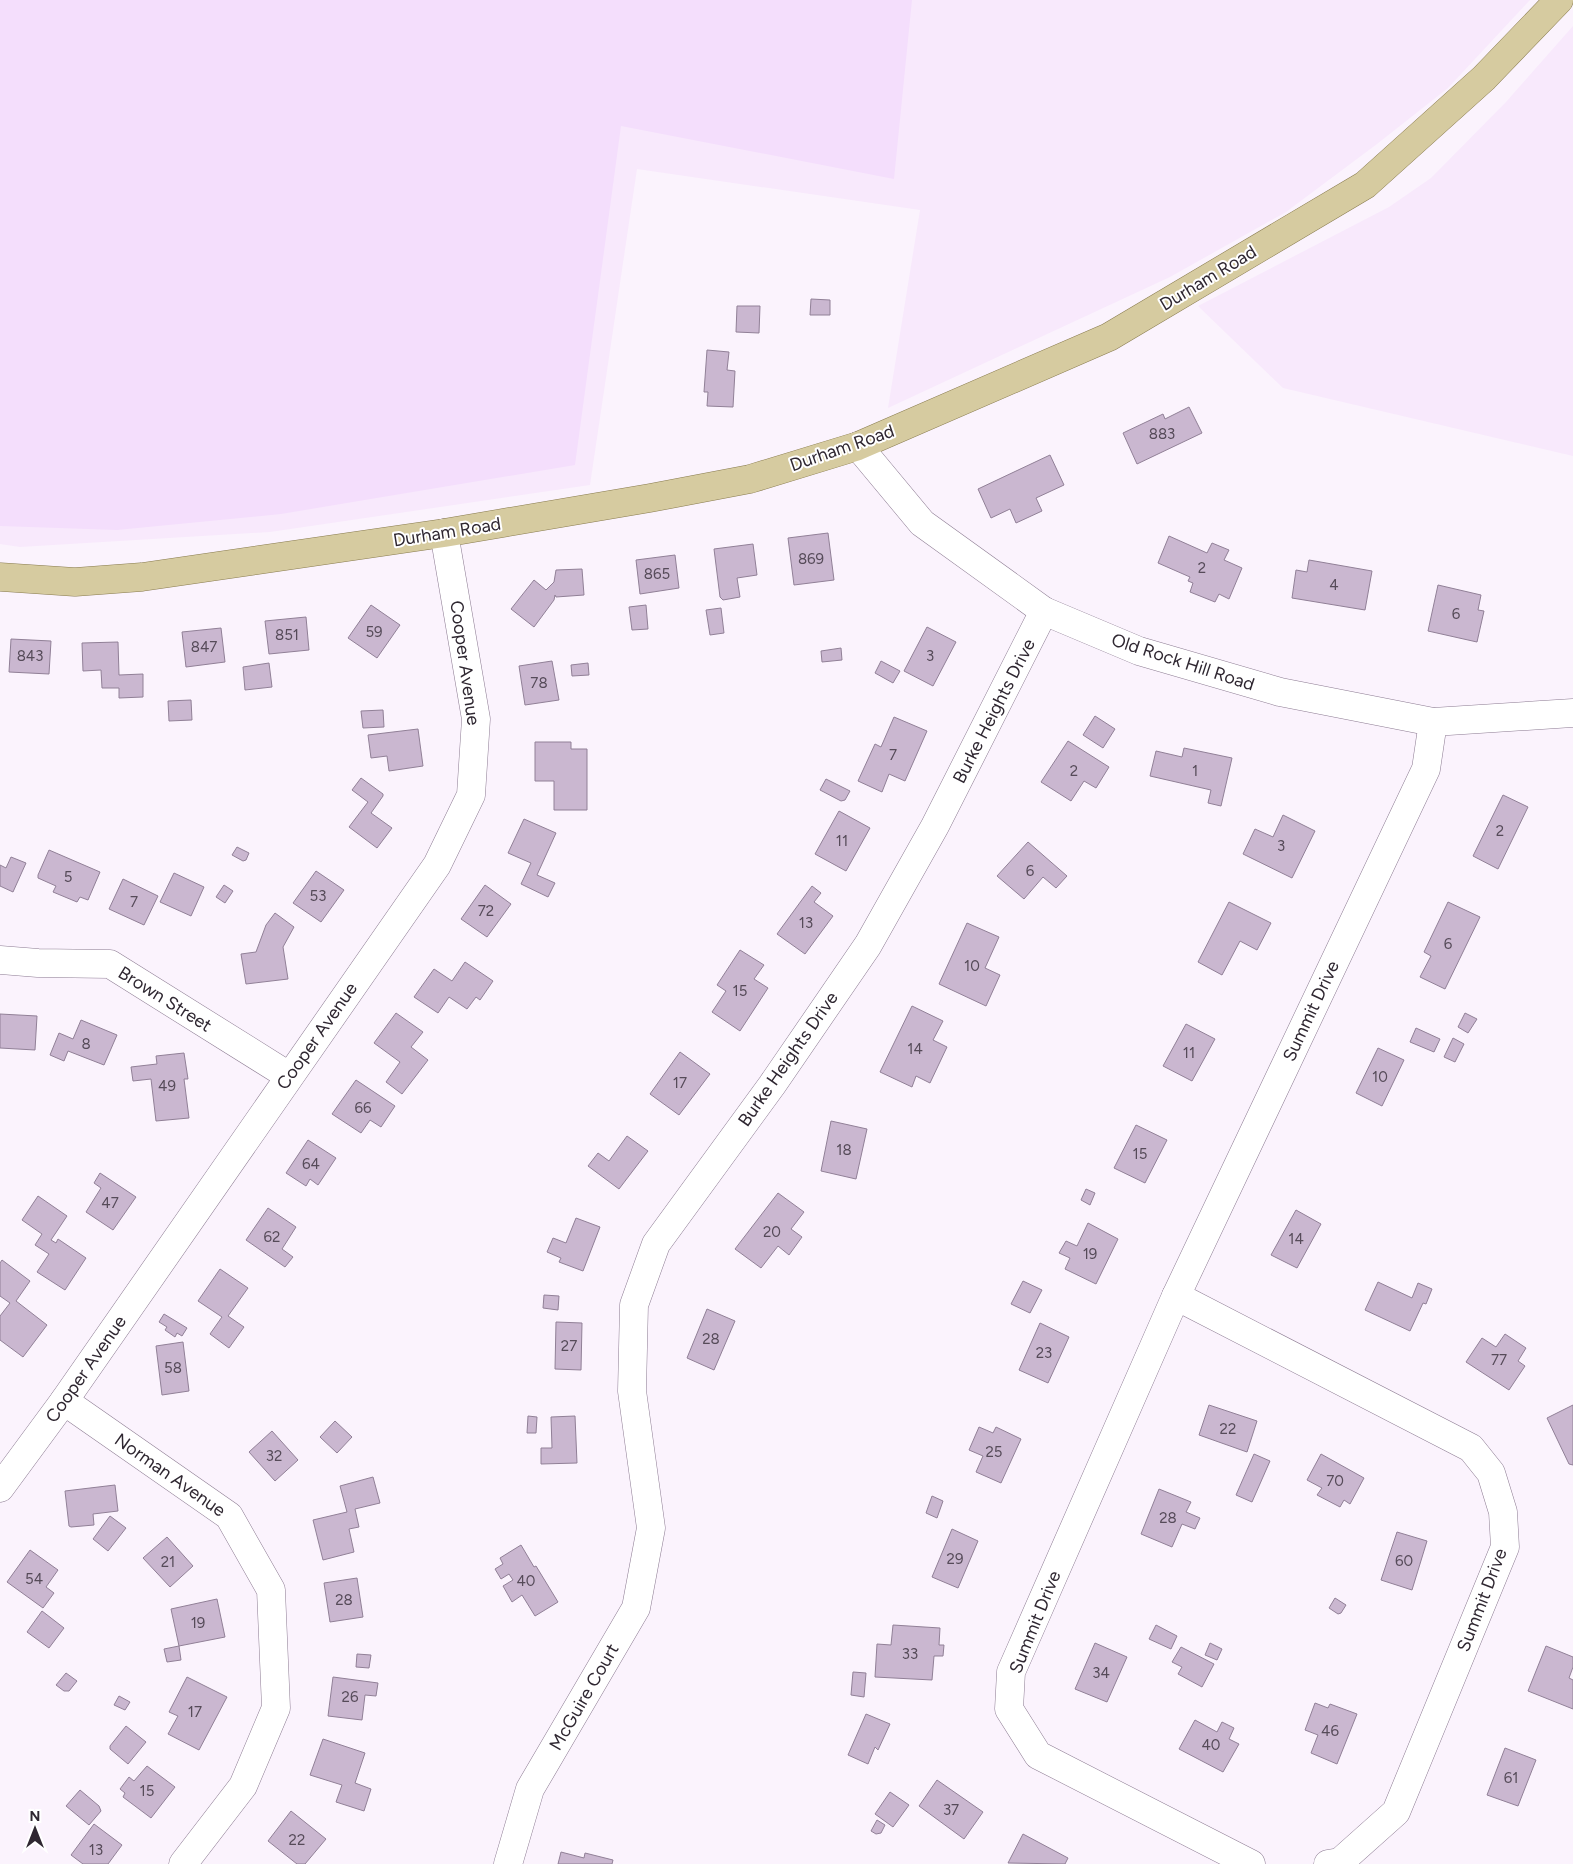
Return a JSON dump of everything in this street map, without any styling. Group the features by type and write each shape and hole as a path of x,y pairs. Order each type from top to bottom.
{"main road":[{"name":"Durham Road","path":"0,577 75,582 142,577 444,533 750,479 858,446 1109,337 1365,185 1484,78 1559,0"}],"street":[{"name":"Old Rock Hill Road","path":"858,446 922,523 1044,611 1139,651 1271,689 1433,722 1573,712"},
{"name":"Cooper Avenue","path":"0,1488 64,1401 437,865 470,795 476,719 444,533"},
{"name":"Burke Heights Drive","path":"651,1528 632,1392 634,1305 656,1244 772,1085 868,945 935,826 1044,611"},
{"name":"Summit Drive","path":"1251,1864 1038,1755 1009,1709 1011,1672 1176,1296 1426,768 1433,722"},
{"name":"Brown Street","path":"0,960 38,963 110,964 289,1076"},
{"name":"Summit Drive","path":"1176,1296 1471,1448 1491,1473 1503,1512 1505,1547 1396,1812 1340,1862 1328,1864"},
{"name":"Norman Avenue","path":"64,1401 229,1516 271,1590 276,1708 243,1786 183,1864"},
{"name":"McGuire Court","path":"508,1864 530,1789 636,1608 651,1528"}],"shaded area":[{"path":"0,0 1530,0 1448,88 1286,212 1170,277 888,408 920,210 637,169 590,485 270,532 20,547 0,544"},
{"path":"0,0 912,0 894,179 621,126 575,465 281,514 117,530 0,526"},
{"path":"1573,26 1573,456 1283,388 1198,306 1389,207 1431,178 1506,102"}],"building":[{"path":"811,299 830,300 830,315 810,315"},
{"path":"737,306 760,306 759,333 736,332"},
{"path":"707,350 729,352 727,370 735,371 733,407 707,406 708,392 704,392"},
{"path":"1189,407 1202,433 1137,464 1123,433 1163,414 1165,419"},
{"path":"1050,455 1064,485 1036,498 1042,511 1016,523 1010,509 991,518 978,489"},
{"path":"828,533 834,580 794,585 788,538"},
{"path":"1169,536 1207,553 1212,543 1229,550 1224,560 1242,568 1229,599 1219,594 1215,602 1190,592 1193,583 1188,581 1190,577 1158,563"},
{"path":"753,544 757,575 737,578 740,597 723,600 720,597 714,549"},
{"path":"675,555 679,588 640,594 636,560"},
{"path":"1309,560 1372,571 1365,610 1292,598 1296,570 1307,572"},
{"path":"582,569 584,595 556,597 555,595 554,600 534,627 511,609 534,580 546,590 554,582 556,570"},
{"path":"1438,585 1481,595 1478,610 1484,611 1477,642 1428,631"},
{"path":"371,605 400,625 377,658 348,638"},
{"path":"646,605 648,629 632,630 629,607"},
{"path":"721,608 724,633 710,635 706,610"},
{"path":"306,617 309,650 269,654 265,621"},
{"path":"927,627 956,642 933,686 904,671"},
{"path":"221,628 225,662 186,667 182,632"},
{"path":"11,639 51,641 49,674 9,672"},
{"path":"118,642 119,675 143,674 143,697 119,698 119,688 102,688 101,670 83,671 82,643"},
{"path":"841,648 842,660 822,662 821,651"},
{"path":"552,661 559,700 525,705 519,666"},
{"path":"881,661 900,671 893,683 875,673"},
{"path":"269,663 272,687 245,690 243,667"},
{"path":"588,663 589,675 572,676 571,665"},
{"path":"191,700 192,720 169,721 168,701"},
{"path":"383,710 384,727 363,728 361,711"},
{"path":"1095,716 1115,729 1103,748 1083,735"},
{"path":"894,717 927,731 905,781 889,774 882,792 858,781 875,744 881,747"},
{"path":"418,729 423,766 389,771 387,756 371,758 368,735"},
{"path":"1068,741 1109,767 1096,788 1084,781 1071,801 1041,782"},
{"path":"535,742 571,742 571,749 587,749 587,810 554,810 554,781 535,781"},
{"path":"1184,748 1232,758 1221,806 1208,803 1211,790 1150,776 1156,751 1182,757"},
{"path":"361,778 383,794 371,813 392,828 377,848 349,827 368,802 352,790"},
{"path":"826,779 850,791 845,800 841,801 820,790"},
{"path":"1503,795 1528,807 1498,869 1473,856"},
{"path":"839,811 870,828 846,871 815,854"},
{"path":"1283,815 1315,831 1292,878 1243,854 1255,829 1273,837"},
{"path":"524,819 556,833 537,875 555,883 548,897 521,884 531,863 508,853"},
{"path":"1028,842 1067,876 1056,888 1043,877 1024,899 997,876"},
{"path":"237,847 249,853 246,860 243,861 232,855"},
{"path":"49,850 100,872 88,900 80,897 77,902 53,892 56,886 38,878"},
{"path":"11,857 26,863 13,892 0,886 0,865 6,868"},
{"path":"316,871 344,890 321,922 293,903"},
{"path":"174,873 204,887 191,916 160,902"},
{"path":"123,879 158,896 144,925 109,909"},
{"path":"224,885 233,891 225,903 216,897"},
{"path":"485,885 511,904 487,937 461,919"},
{"path":"812,886 821,893 814,902 833,916 805,954 777,934"},
{"path":"1229,902 1271,923 1257,950 1240,941 1222,975 1198,962"},
{"path":"1448,902 1480,917 1445,989 1420,977 1431,956 1424,952"},
{"path":"275,913 294,927 283,947 288,979 246,984 241,954 256,952 266,925"},
{"path":"967,923 999,937 985,968 1000,975 986,1006 939,984"},
{"path":"740,950 764,965 754,979 768,988 740,1031 712,1012 726,991 717,985"},
{"path":"465,962 493,981 480,1000 476,997 467,1009 449,997 438,1013 414,997 434,969 452,981"},
{"path":"912,1006 943,1021 933,1040 947,1047 930,1083 916,1076 912,1087 880,1072"},
{"path":"396,1013 423,1032 411,1047 428,1060 402,1094 386,1082 400,1062 374,1043"},
{"path":"1465,1013 1477,1019 1468,1033 1458,1027"},
{"path":"0,1014 37,1016 35,1050 0,1048"},
{"path":"81,1020 117,1035 104,1065 68,1051 64,1061 50,1055 59,1033 73,1039"},
{"path":"1186,1024 1215,1039 1192,1081 1163,1066"},
{"path":"1416,1028 1440,1039 1434,1052 1410,1042"},
{"path":"1453,1038 1464,1044 1455,1062 1444,1057"},
{"path":"1378,1048 1404,1060 1382,1106 1356,1093"},
{"path":"680,1052 710,1074 679,1115 650,1094"},
{"path":"184,1053 188,1079 184,1079 189,1118 156,1121 151,1079 133,1081 131,1067 157,1064 156,1056"},
{"path":"356,1080 395,1106 381,1127 370,1120 361,1133 332,1114"},
{"path":"831,1121 867,1129 856,1179 821,1171"},
{"path":"1136,1125 1167,1140 1145,1183 1114,1168"},
{"path":"627,1136 648,1151 619,1189 588,1166 598,1153 609,1161"},
{"path":"308,1140 336,1158 318,1185 310,1179 306,1186 286,1173"},
{"path":"100,1173 136,1197 113,1230 86,1212 101,1188 94,1183"},
{"path":"1086,1189 1095,1193 1090,1205 1081,1200"},
{"path":"778,1193 804,1212 791,1229 802,1237 789,1255 778,1246 761,1268 735,1249"},
{"path":"38,1196 67,1216 51,1240 56,1243 58,1239 86,1258 65,1290 37,1272 49,1254 35,1245 42,1234 22,1220"},
{"path":"268,1208 296,1227 282,1249 293,1257 285,1267 246,1240"},
{"path":"1296,1210 1321,1224 1297,1268 1271,1255"},
{"path":"576,1218 600,1227 583,1271 559,1262 561,1258 547,1252 553,1238 566,1243"},
{"path":"1088,1223 1118,1239 1096,1284 1065,1269 1070,1258 1059,1253 1066,1241 1077,1246"},
{"path":"2,1260 30,1281 16,1301 47,1325 23,1357 0,1340 0,1316 10,1303 0,1296 0,1263"},
{"path":"220,1269 248,1288 228,1316 244,1327 229,1348 210,1334 222,1317 198,1301"},
{"path":"1023,1281 1042,1290 1030,1313 1011,1304"},
{"path":"1378,1282 1412,1298 1418,1283 1432,1289 1426,1304 1423,1303 1410,1331 1365,1310"},
{"path":"544,1295 559,1296 558,1310 543,1308"},
{"path":"707,1309 735,1321 714,1370 687,1358"},
{"path":"164,1314 187,1328 182,1336 177,1333 175,1337 165,1330 167,1327 159,1322"},
{"path":"556,1322 582,1323 581,1370 555,1369"},
{"path":"1040,1323 1069,1337 1048,1383 1019,1370"},
{"path":"1505,1334 1526,1348 1518,1361 1525,1366 1509,1390 1466,1362 1482,1338 1496,1347"},
{"path":"183,1342 189,1391 162,1395 156,1346"},
{"path":"1209,1405 1257,1421 1247,1452 1199,1435"},
{"path":"1573,1405 1573,1465 1569,1464 1547,1418"},
{"path":"528,1416 537,1417 536,1433 527,1433"},
{"path":"575,1416 577,1463 541,1464 541,1448 552,1448 551,1417"},
{"path":"335,1421 352,1437 337,1453 320,1437"},
{"path":"979,1427 993,1433 996,1427 1021,1439 1001,1483 976,1472 983,1456 969,1450"},
{"path":"272,1431 298,1460 275,1481 249,1452"},
{"path":"1254,1454 1270,1461 1252,1502 1236,1495"},
{"path":"1321,1454 1364,1478 1350,1504 1344,1500 1340,1507 1317,1495 1322,1488 1307,1480"},
{"path":"373,1477 380,1503 355,1509 359,1527 349,1529 354,1552 323,1560 313,1520 347,1512 340,1486"},
{"path":"115,1485 118,1511 93,1514 94,1525 69,1526 65,1491"},
{"path":"1159,1489 1191,1502 1186,1512 1200,1518 1195,1529 1182,1524 1172,1547 1141,1534"},
{"path":"932,1496 943,1501 937,1518 926,1513"},
{"path":"110,1516 126,1528 108,1551 93,1539"},
{"path":"952,1529 978,1541 958,1588 932,1577"},
{"path":"1397,1532 1427,1541 1412,1590 1381,1580"},
{"path":"167,1537 193,1566 170,1587 143,1558"},
{"path":"521,1545 558,1602 535,1616 522,1595 512,1602 503,1586 513,1580 509,1574 501,1579 495,1569 503,1564 500,1558"},
{"path":"30,1550 58,1570 46,1587 54,1593 43,1608 7,1582"},
{"path":"357,1578 363,1617 330,1622 324,1583"},
{"path":"1335,1598 1346,1605 1341,1613 1338,1614 1329,1608"},
{"path":"217,1599 225,1637 179,1646 171,1609"},
{"path":"42,1611 64,1628 49,1648 27,1632"},
{"path":"893,1625 940,1628 939,1645 944,1645 943,1656 934,1656 932,1680 875,1677 877,1644 891,1645"},
{"path":"1156,1625 1177,1636 1171,1649 1149,1639"},
{"path":"1095,1643 1127,1657 1107,1702 1075,1689"},
{"path":"1210,1643 1222,1649 1217,1660 1205,1655"},
{"path":"179,1646 181,1660 167,1662 164,1649"},
{"path":"1546,1646 1573,1657 1573,1667 1569,1678 1573,1680 1573,1709 1528,1691"},
{"path":"1181,1647 1214,1664 1202,1687 1178,1674 1182,1667 1172,1662"},
{"path":"357,1654 371,1655 369,1668 356,1667"},
{"path":"853,1672 866,1673 864,1697 851,1695"},
{"path":"66,1673 77,1681 69,1691 64,1691 56,1685"},
{"path":"187,1677 227,1697 199,1750 168,1734 178,1716 169,1712"},
{"path":"333,1677 378,1683 376,1696 365,1695 362,1720 328,1716"},
{"path":"119,1696 130,1702 125,1710 114,1705"},
{"path":"1315,1703 1328,1708 1330,1704 1357,1714 1337,1764 1311,1753 1318,1735 1305,1730"},
{"path":"866,1714 890,1724 878,1750 875,1747 868,1764 848,1755"},
{"path":"1195,1720 1217,1732 1222,1722 1234,1728 1229,1739 1239,1744 1223,1772 1179,1749"},
{"path":"126,1726 146,1742 128,1764 110,1749 110,1746"},
{"path":"323,1739 365,1753 355,1783 371,1789 364,1811 336,1802 342,1785 310,1775"},
{"path":"1505,1748 1536,1760 1518,1806 1487,1795"},
{"path":"147,1766 175,1787 151,1818 123,1797 125,1793 120,1789 129,1777 134,1781"},
{"path":"937,1780 983,1812 964,1839 919,1806"},
{"path":"80,1790 99,1806 101,1811 89,1825 66,1806"},
{"path":"890,1792 909,1805 893,1827 875,1814"},
{"path":"291,1811 326,1839 305,1864 297,1864 268,1841"},
{"path":"877,1820 885,1825 881,1833 876,1834 871,1831"},
{"path":"94,1824 122,1845 108,1864 83,1864 71,1855"},
{"path":"1023,1834 1068,1858 1065,1864 1008,1863"},
{"path":"561,1852 584,1858 585,1853 613,1860 612,1864 558,1864"}]}
